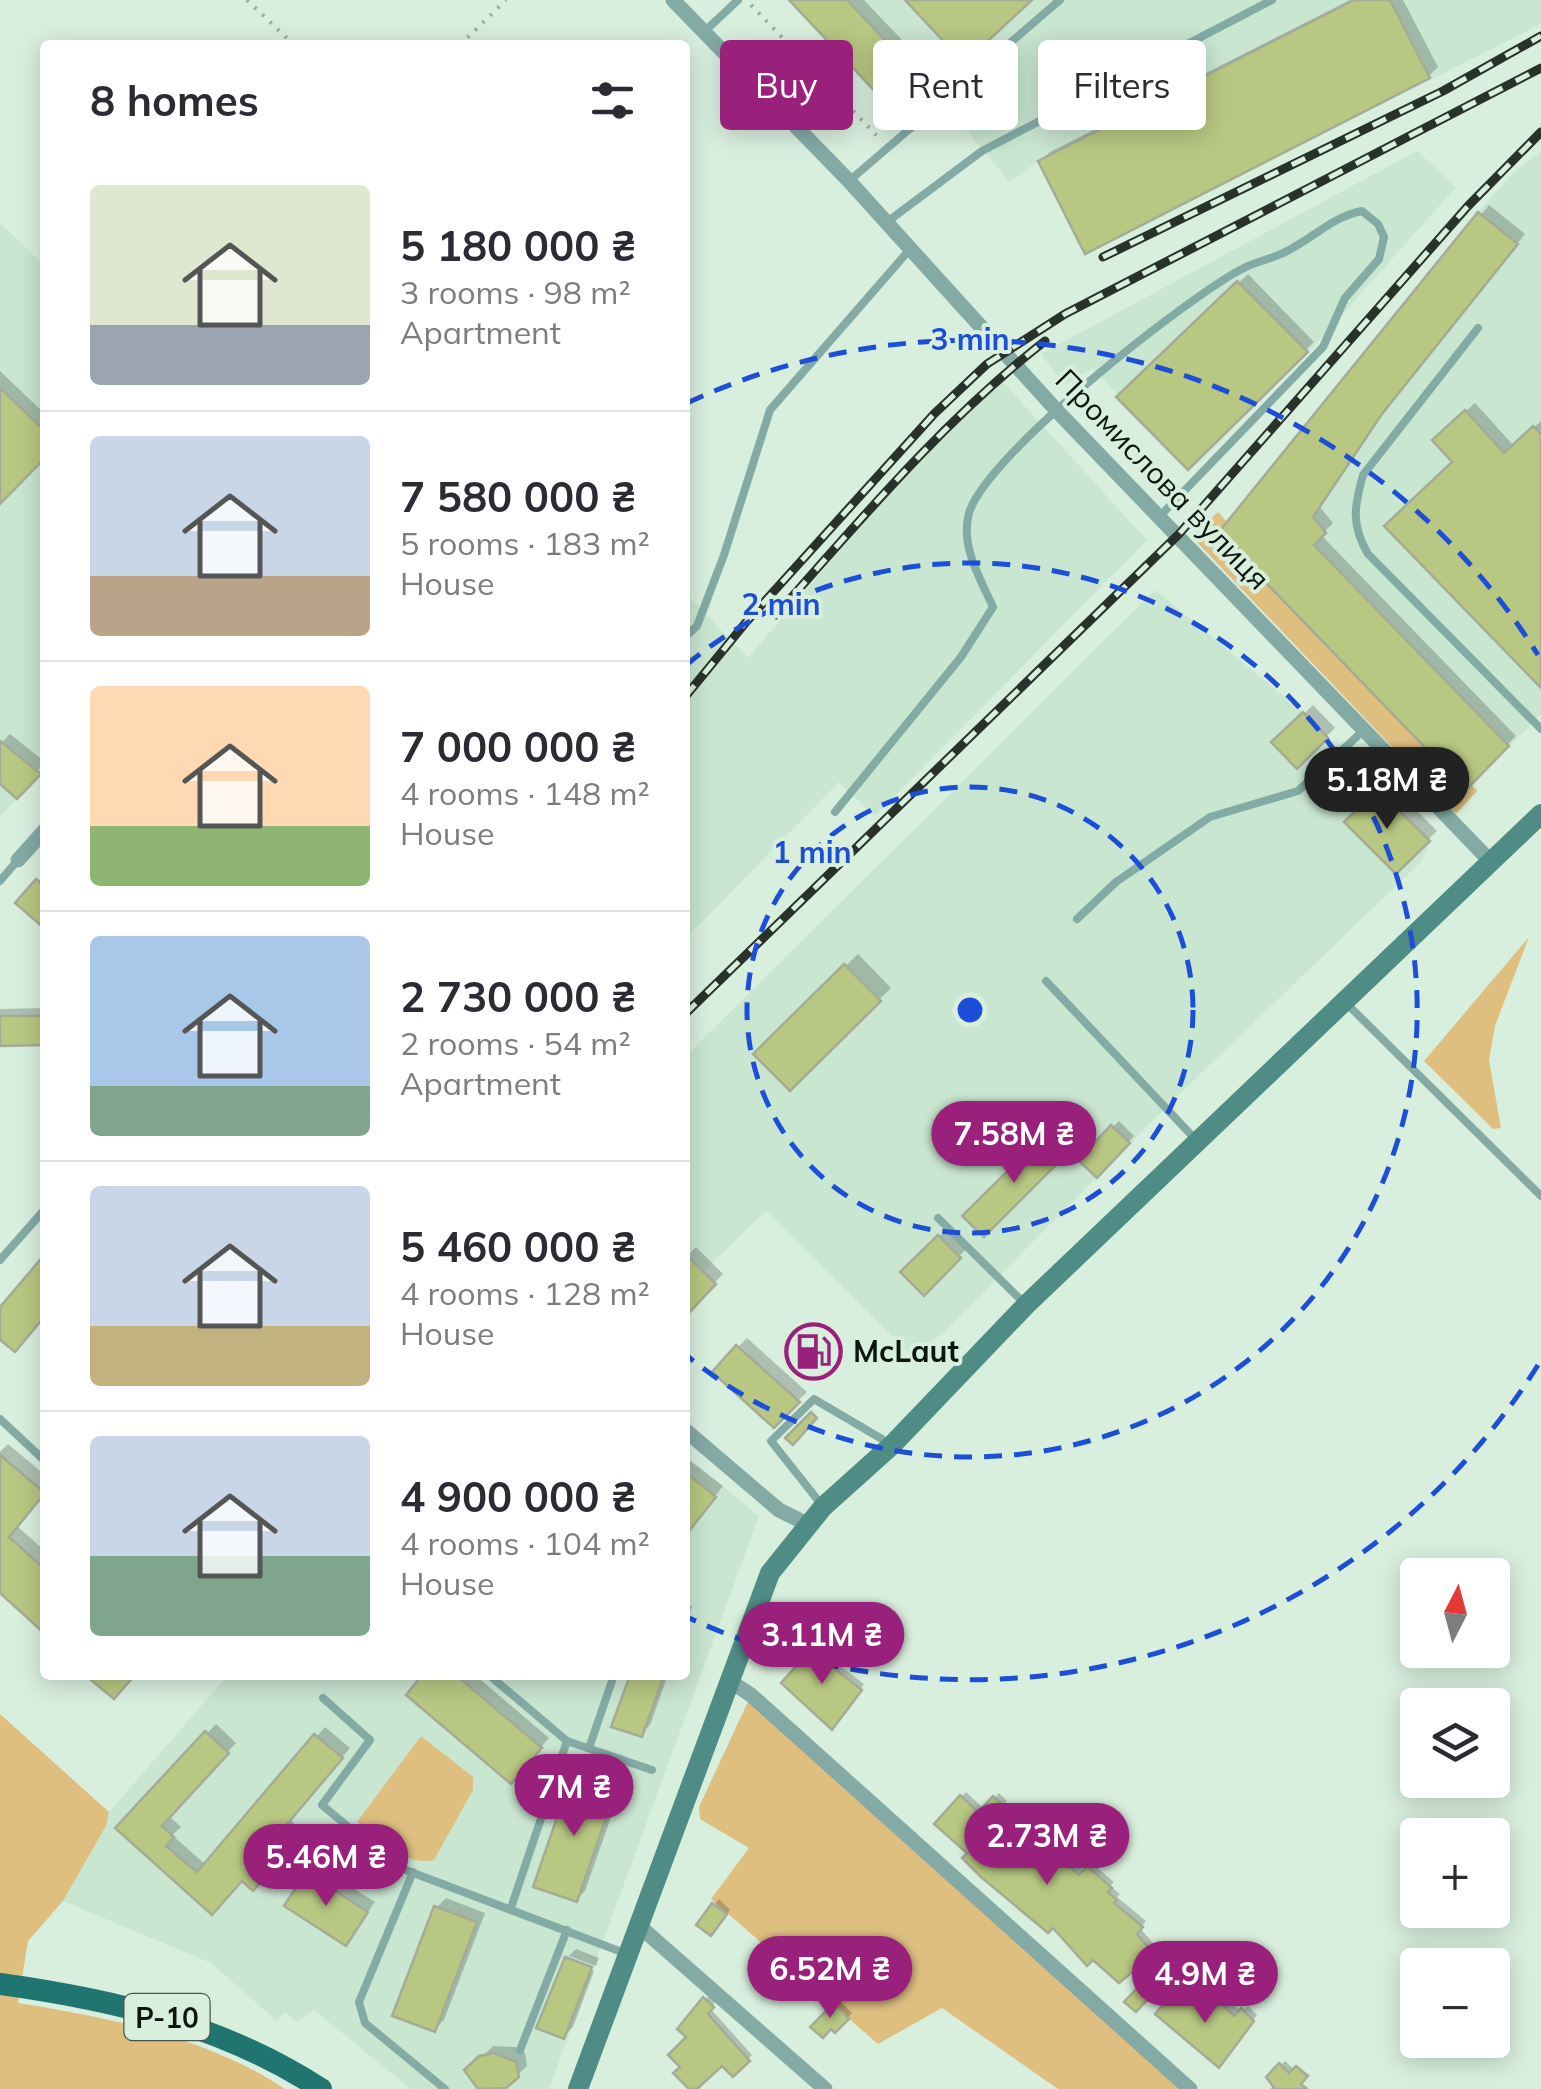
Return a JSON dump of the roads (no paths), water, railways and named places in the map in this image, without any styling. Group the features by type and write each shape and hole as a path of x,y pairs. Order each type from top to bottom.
{"main road":[{"path":"578,2089 770,1573 824,1507 892,1444 1026,1305 1541,814"},
{"name":"Р-10","path":"0,1984 78,1994 165,2016 252,2049 321,2089"}],"street":[{"name":"Промислова вулиця","path":"673,0 849,181 1058,412 1492,863"},
{"path":"18,860 40,836"},
{"path":"690,1434 779,1510 809,1525"},
{"path":"728,1680 751,1695 1190,2089"},
{"path":"638,1925 825,2089"}],"lane":[{"path":"706,31 738,0"},
{"path":"849,181 1060,0"},
{"path":"886,222 982,150 1272,0"},
{"path":"835,812 961,657 994,607 968,553 969,513 994,472 1153,327 1242,268 1288,251 1339,216 1362,211 1378,224 1384,238 1379,259 1345,298 1323,348 1161,515"},
{"path":"690,632 697,626 724,556 770,410 892,265 911,248"},
{"path":"1478,328 1363,475 1354,504 1354,530 1368,554 1541,728"},
{"path":"1077,919 1116,882 1210,818 1298,790 1364,730"},
{"path":"0,882 18,860"},
{"path":"1046,981 1197,1142"},
{"path":"1346,1003 1541,1196"},
{"path":"0,1260 40,1215"},
{"path":"938,1218 1026,1305"},
{"path":"824,1507 771,1441 814,1399 892,1444"},
{"path":"0,1419 40,1455"},
{"path":"495,1680 567,1741 652,1770"},
{"path":"589,1748 612,1680"},
{"path":"324,1698 370,1740 322,1805 395,1866 628,1954"},
{"path":"510,1908 567,1741"},
{"path":"413,1872 359,2002 365,2023 445,2089"},
{"path":"520,2050 567,1930"}],"railway":[{"path":"1103,257 1443,91 1541,36"},
{"path":"690,691 747,621 934,414 987,364 1065,314 1541,68"},
{"path":"690,1009 1179,534 1468,206 1541,132"},
{"path":"776,615 938,437 1045,341"}],"place":[{"name":"McLaut","path":"814,1351"}]}
